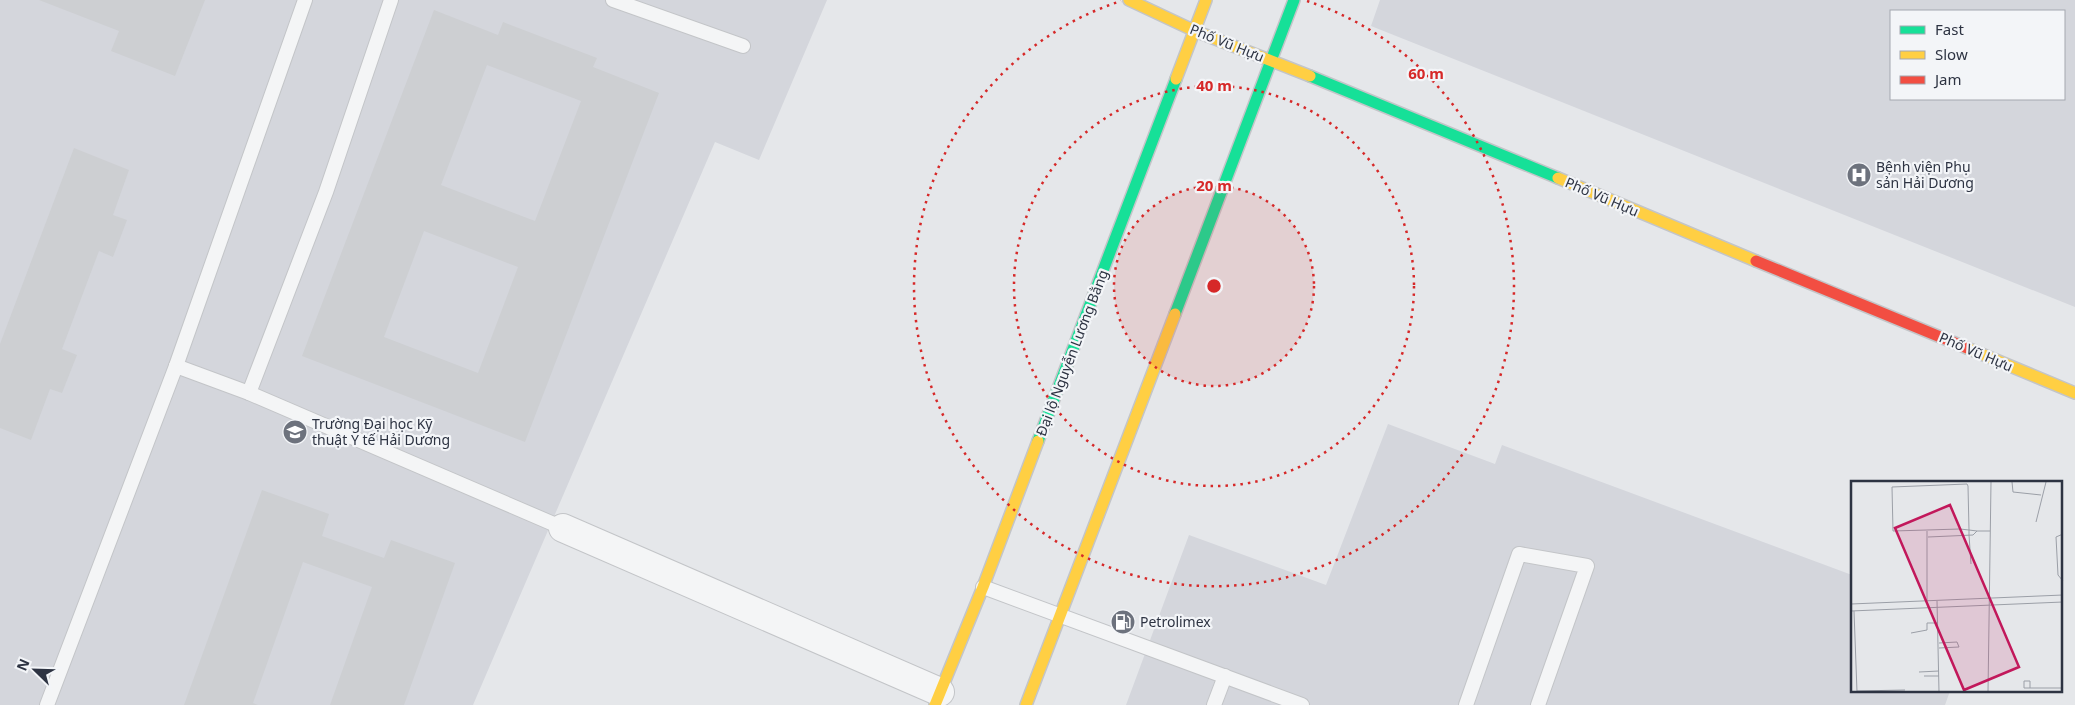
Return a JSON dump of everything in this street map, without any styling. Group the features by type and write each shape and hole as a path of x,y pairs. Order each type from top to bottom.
{"main road":[{"name":"Phố Vũ Hựu","path":"1129,0 1195,31 1272,60 2075,393"},
{"name":"Đại lộ Nguyễn Lương Bằng","path":"938,698 983,587 1206,0"},
{"path":"1026,705 1294,0"}],"street":[{"path":"563,528 938,698"}],"lane":[{"path":"47,705 176,366 305,0"},
{"path":"249,394 326,192 391,0"},
{"path":"613,0 743,46"},
{"path":"176,366 249,394 563,528"},
{"path":"1466,705 1519,554 1587,566 1538,705"},
{"path":"983,587 1225,676 1276,700 1302,705"},
{"path":"1214,705 1225,676"}],"shaded area":[{"name":"Trường Đại học Kỹ thuật Y tế Hải Dương","path":"0,0 827,0 759,160 715,142 473,705 0,705"},
{"name":"Bệnh viện Phụ sản Hải Dương","path":"1380,0 2075,0 2075,307 1371,26"},
{"path":"1388,424 1495,464 1502,445 1851,575 1851,692 1950,692 1945,705 1126,705 1189,535 1326,585"}],"building":[{"path":"39,0 205,0 175,76 111,51 119,31"},
{"path":"434,10 498,35 503,22 597,58 593,67 659,93 525,442 302,356","holes":["487,65 581,101 535,221 441,185","424,231 518,267 478,373 384,337"]},
{"path":"74,148 129,170 113,215 127,220 113,257 99,251 62,349 77,355 62,393 50,389 31,440 0,428 0,344"},
{"path":"262,490 329,514 322,536 384,558 391,540 455,563 404,705 330,705 372,587 303,562 253,703 258,705 184,705"}],"traffic: fast":[{"path":"1175,314 1294,0"},
{"path":"1310,76 1558,178"},
{"path":"1038,441 1176,79"}],"traffic: slow":[{"path":"1129,0 1195,31 1310,76"},
{"path":"1176,79 1206,0"},
{"path":"1558,178 1756,261"},
{"path":"1026,705 1175,314"},
{"path":"1967,348 2075,393"},
{"path":"935,705 983,587 1038,441"}],"traffic: jam":[{"path":"1756,261 1967,348"}],"place":[{"name":"Bệnh viện Phụ sản Hải Dương","path":"1859,175"},
{"name":"Trường Đại học Kỹ thuật Y tế Hải Dương","path":"295,432"},
{"name":"Petrolimex","path":"1123,622"}]}
